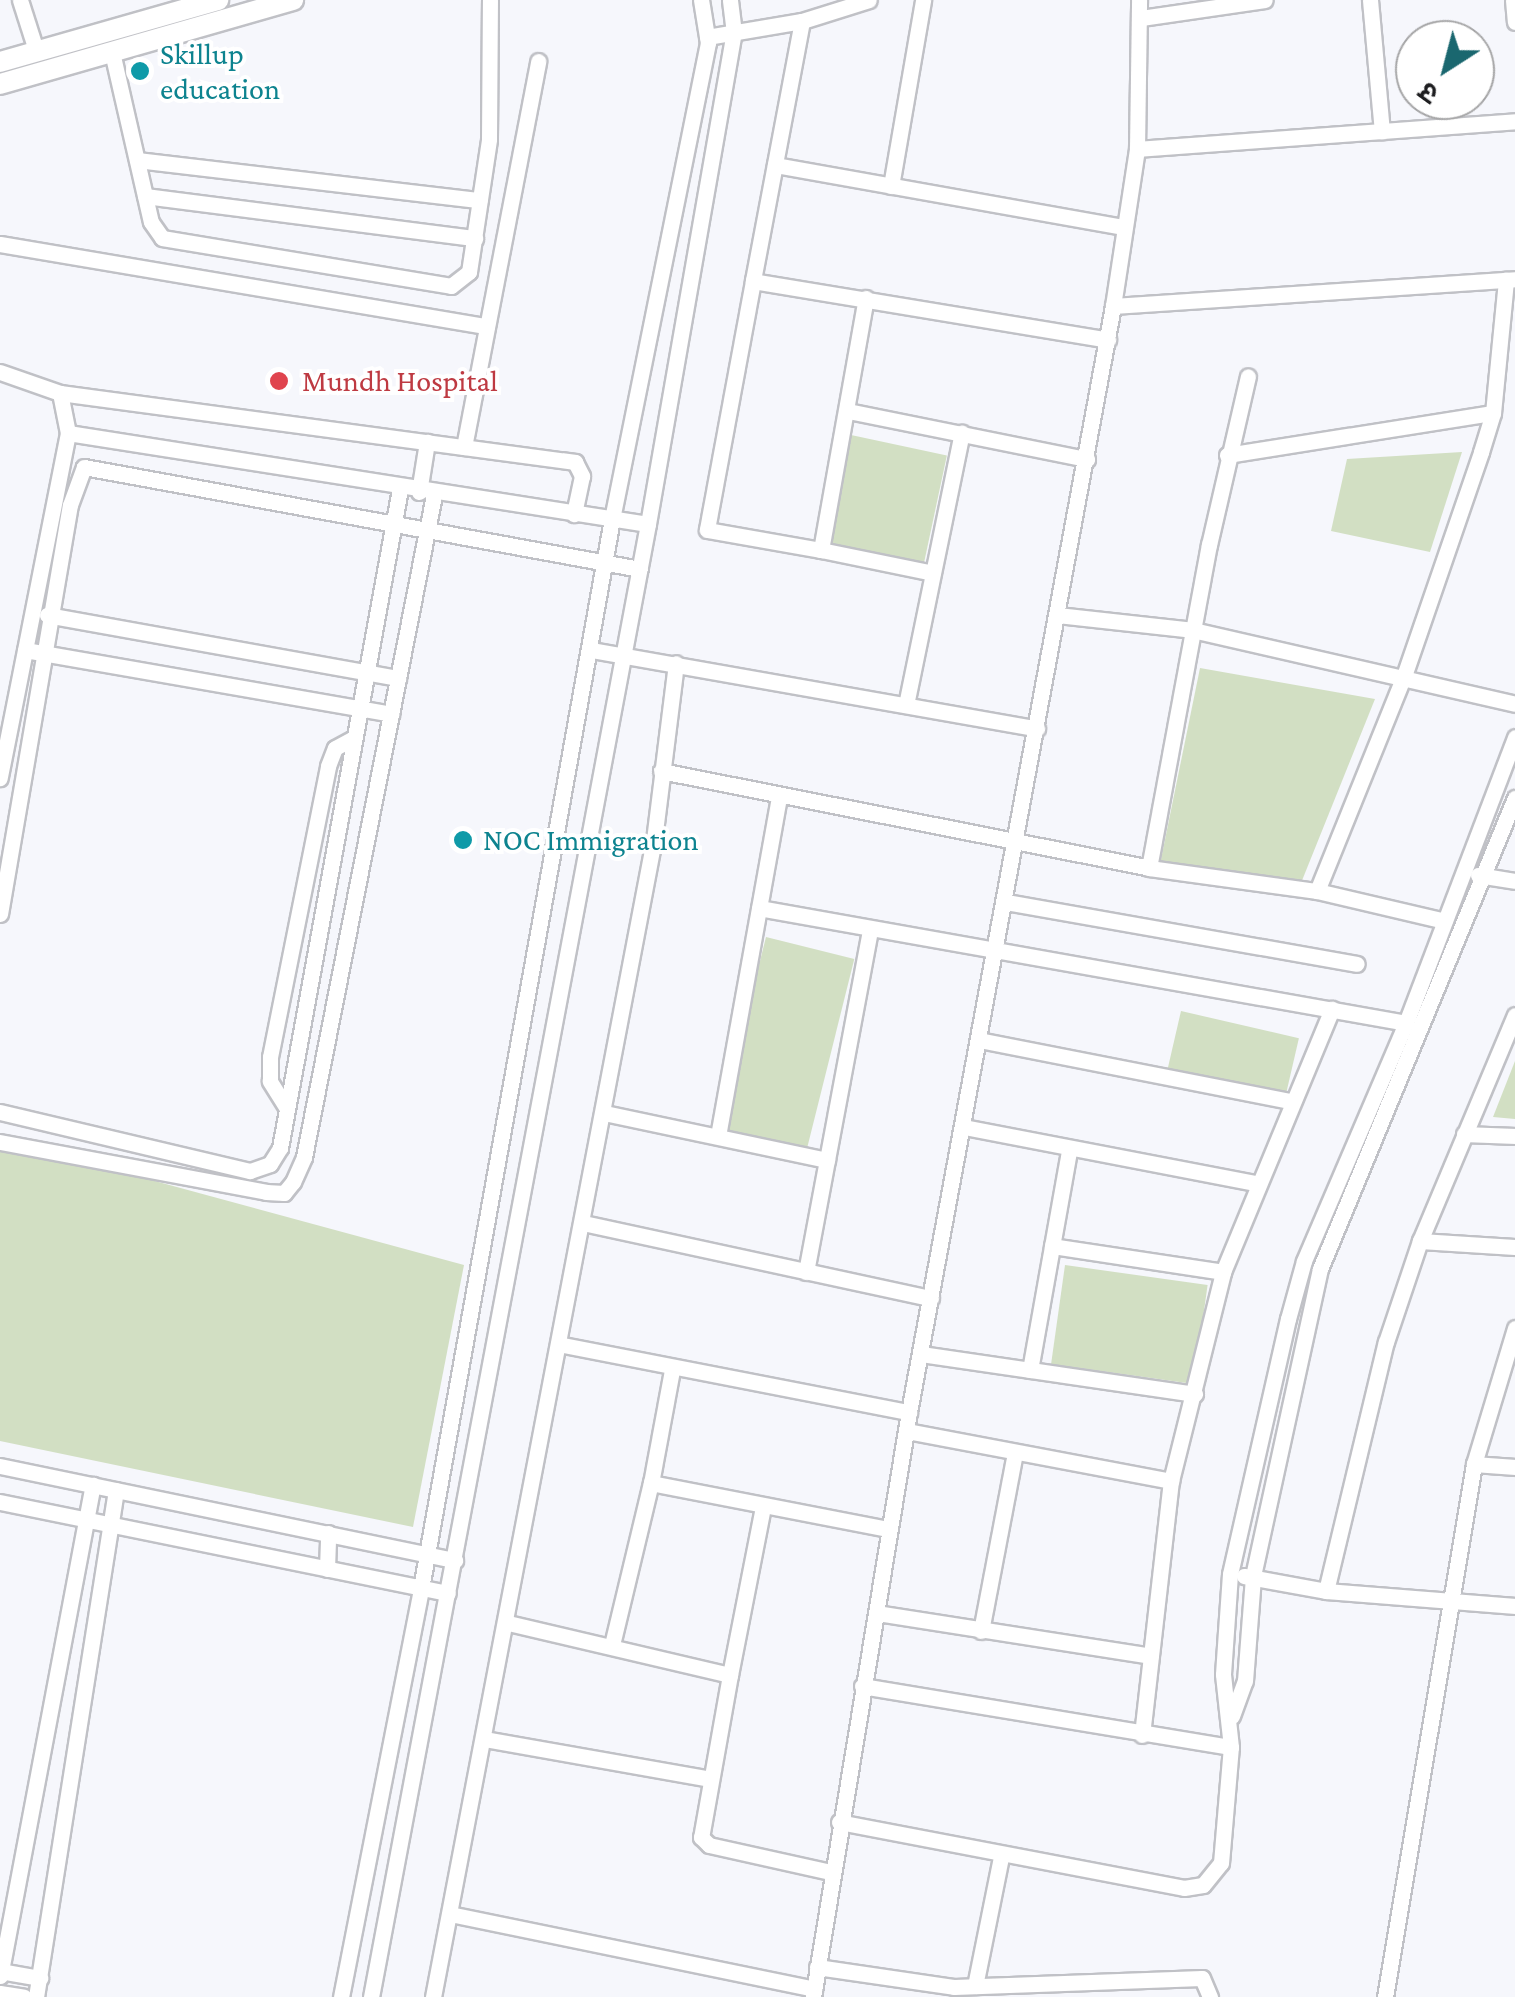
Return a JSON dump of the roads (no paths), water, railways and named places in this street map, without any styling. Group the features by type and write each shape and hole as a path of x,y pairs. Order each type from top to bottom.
{"street":[{"path":"20,0 36,50"},
{"path":"0,62 218,0"},
{"path":"0,84 294,0"},
{"path":"112,52 151,222 172,242 441,286 460,282 469,272 476,238 489,139 490,0"},
{"path":"341,1997 421,1588 612,519 707,36 700,0"},
{"path":"371,1997 455,1560 618,656 640,569 734,33 730,0"},
{"path":"707,36 802,20 870,0"},
{"path":"890,186 923,0"},
{"path":"450,1914 813,1993 908,1412 998,948 1108,340 1137,149 1141,18 1138,0"},
{"path":"1141,18 1265,0"},
{"path":"1370,0 1382,130"},
{"path":"1513,0 1515,22"},
{"path":"802,20 706,530 933,573"},
{"path":"464,447 538,61"},
{"path":"1137,149 1515,121"},
{"path":"136,160 480,200"},
{"path":"774,165 1124,228"},
{"path":"145,196 476,238"},
{"path":"0,244 487,326"},
{"path":"1113,306 1510,280 1493,413 1404,676 1318,891"},
{"path":"753,281 1108,340"},
{"path":"821,550 866,298"},
{"path":"0,372 60,394 574,462 582,476 574,514"},
{"path":"1149,868 1227,454 1248,376"},
{"path":"0,914 49,656 70,505 84,466 68,433 60,394"},
{"path":"848,411 1087,459"},
{"path":"1227,454 1493,413"},
{"path":"68,433 426,494 648,524"},
{"path":"0,778 68,433"},
{"path":"906,705 962,433"},
{"path":"283,1192 304,1157 430,529 427,442"},
{"path":"84,466 640,569"},
{"path":"0,1112 250,1171 270,1164 280,1148 400,489"},
{"path":"33,612 398,678"},
{"path":"1058,616 1193,630 1515,704"},
{"path":"26,650 391,714"},
{"path":"591,650 676,662 1037,729"},
{"path":"434,1997 604,1113 662,771 676,662"},
{"path":"839,1822 1001,1857 1184,1888 1203,1885 1224,1854 1231,1720 1222,1674 1230,1574 1304,1261 1406,1023 1515,737"},
{"path":"286,1107 270,1082 270,1057 328,766 336,748 354,738"},
{"path":"662,771 1149,868 1318,891 1444,921"},
{"path":"718,1136 779,796"},
{"path":"1231,1720 1245,1681 1252,1576 1320,1269 1515,798"},
{"path":"1464,873 1515,881"},
{"path":"1006,902 1357,964"},
{"path":"759,908 1406,1023"},
{"path":"806,1272 870,930"},
{"path":"1142,1735 1170,1481 1223,1272 1289,1101 1332,1008"},
{"path":"1326,1591 1378,1372 1420,1241 1515,1015"},
{"path":"980,1040 1289,1101"},
{"path":"604,1113 827,1160"},
{"path":"964,1127 1256,1183"},
{"path":"1464,1134 1515,1136"},
{"path":"0,1142 283,1192"},
{"path":"1030,1370 1069,1150"},
{"path":"270,1164 283,1192"},
{"path":"583,1223 931,1298"},
{"path":"1420,1241 1515,1247"},
{"path":"1052,1246 1223,1272"},
{"path":"1385,1997 1474,1464 1515,1328"},
{"path":"558,1344 672,1370 908,1412"},
{"path":"921,1354 1195,1394"},
{"path":"612,1645 651,1483 672,1370"},
{"path":"906,1431 1170,1481"},
{"path":"982,1631 1015,1453"},
{"path":"1474,1464 1515,1467"},
{"path":"0,1466 455,1560"},
{"path":"651,1483 888,1530"},
{"path":"40,1978 0,1973 93,1485"},
{"path":"36,1997 116,1490"},
{"path":"0,1502 448,1593"},
{"path":"763,1507 700,1828 709,1845 831,1872"},
{"path":"327,1570 328,1533"},
{"path":"1230,1574 1326,1591 1515,1606"},
{"path":"877,1613 1151,1656"},
{"path":"508,1623 730,1675"},
{"path":"56,1680 86,1681"},
{"path":"862,1686 1231,1747"},
{"path":"484,1739 710,1779"},
{"path":"974,1986 1001,1857"},
{"path":"817,1966 918,1985 1202,1978 1210,1997"},
{"path":"0,1992 24,1997"}],"place":[{"name":"Skillup education","path":"140,71"},
{"name":"Mundh Hospital","path":"279,381"},
{"name":"NOC Immigration","path":"463,840"}]}
